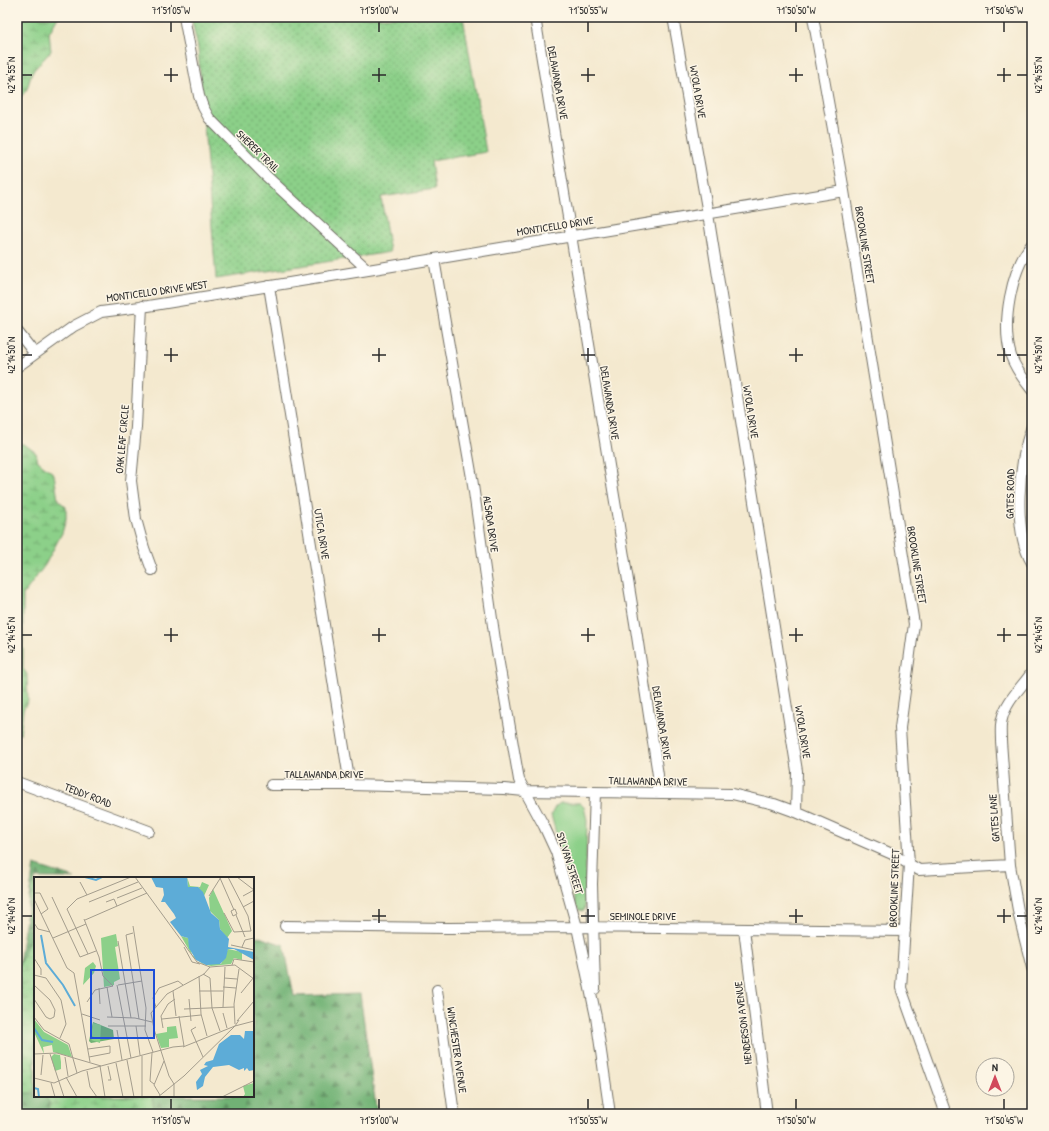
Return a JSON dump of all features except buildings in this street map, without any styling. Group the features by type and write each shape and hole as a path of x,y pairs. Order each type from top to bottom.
{"street":[{"name":"SHERER TRAIL","path":"184,17 199,96 202,107 209,118 263,173 368,270"},
{"name":"DELAWANDA DRIVE","path":"535,17 633,615 657,772 657,793"},
{"name":"WYOLA DRIVE","path":"673,17 708,214 797,771 796,812"},
{"name":"BROOKLINE STREET","path":"813,17 844,191 914,624 900,728 909,864 902,988 946,1114"},
{"name":"MONTICELLO DRIVE","path":"269,286 844,191"},
{"path":"1032,244 1028,249 1013,281 1008,312 1008,341 1011,355 1020,373 1032,390"},
{"name":"ALSADA DRIVE","path":"434,259 472,478 494,632 518,776 524,791"},
{"name":"MONTICELLO DRIVE WEST","path":"17,367 74,326 95,314 105,311 269,286"},
{"name":"UTICA DRIVE","path":"269,286 350,785"},
{"name":"OAK LEAF CIRCLE","path":"142,306 131,481 136,519 152,570"},
{"path":"17,331 35,354"},
{"name":"GATES ROAD","path":"1032,426 1022,463 1020,504 1021,528 1024,544 1032,563"},
{"name":"GATES LANE","path":"1032,672 1009,702 1001,726 1010,865 1019,916 1032,968"},
{"name":"TEDDY ROAD","path":"17,782 149,831"},
{"name":"TALLAWANDA DRIVE","path":"271,786 350,785 504,789 524,791 732,794 774,804 796,812 892,854 919,870 1010,865"},
{"name":"SYLVAN STREET","path":"524,791 544,826 556,852 577,927 596,1017 610,1114"},
{"name":"SYLVAN STREET","path":"596,792 592,884 596,1017"},
{"name":"SEMINOLE DRIVE","path":"285,926 448,928 577,927 905,931"},
{"name":"HENDERSON AVENUE","path":"744,929 767,1114"},
{"name":"WINCHESTER AVENUE","path":"437,990 454,1114"}],"green space":[{"path":"17,17 58,17 49,33 51,51 32,72 27,89 17,102"},
{"path":"191,17 463,17 486,152 431,161 435,189 381,197 390,252 216,279 198,48"},
{"path":"17,444 24,444 36,453 38,461 54,474 58,500 66,507 66,519 62,533 45,565 23,595 23,669 27,674 28,701 23,710 20,734 17,733"},
{"path":"560,803 580,803 584,807 587,820 584,911 579,910 576,906 551,815 555,807"},
{"path":"34,865 72,877 34,877 34,1097 254,1097 254,935 284,945 294,996 360,994 377,1114 17,1114 17,976"},
{"path":"34,884 34,1093 17,1093 17,1033 19,1031 22,1007 19,966 29,940 31,888"},
{"path":"46,1097 152,1097 155,1114 49,1114 50,1104"}]}
